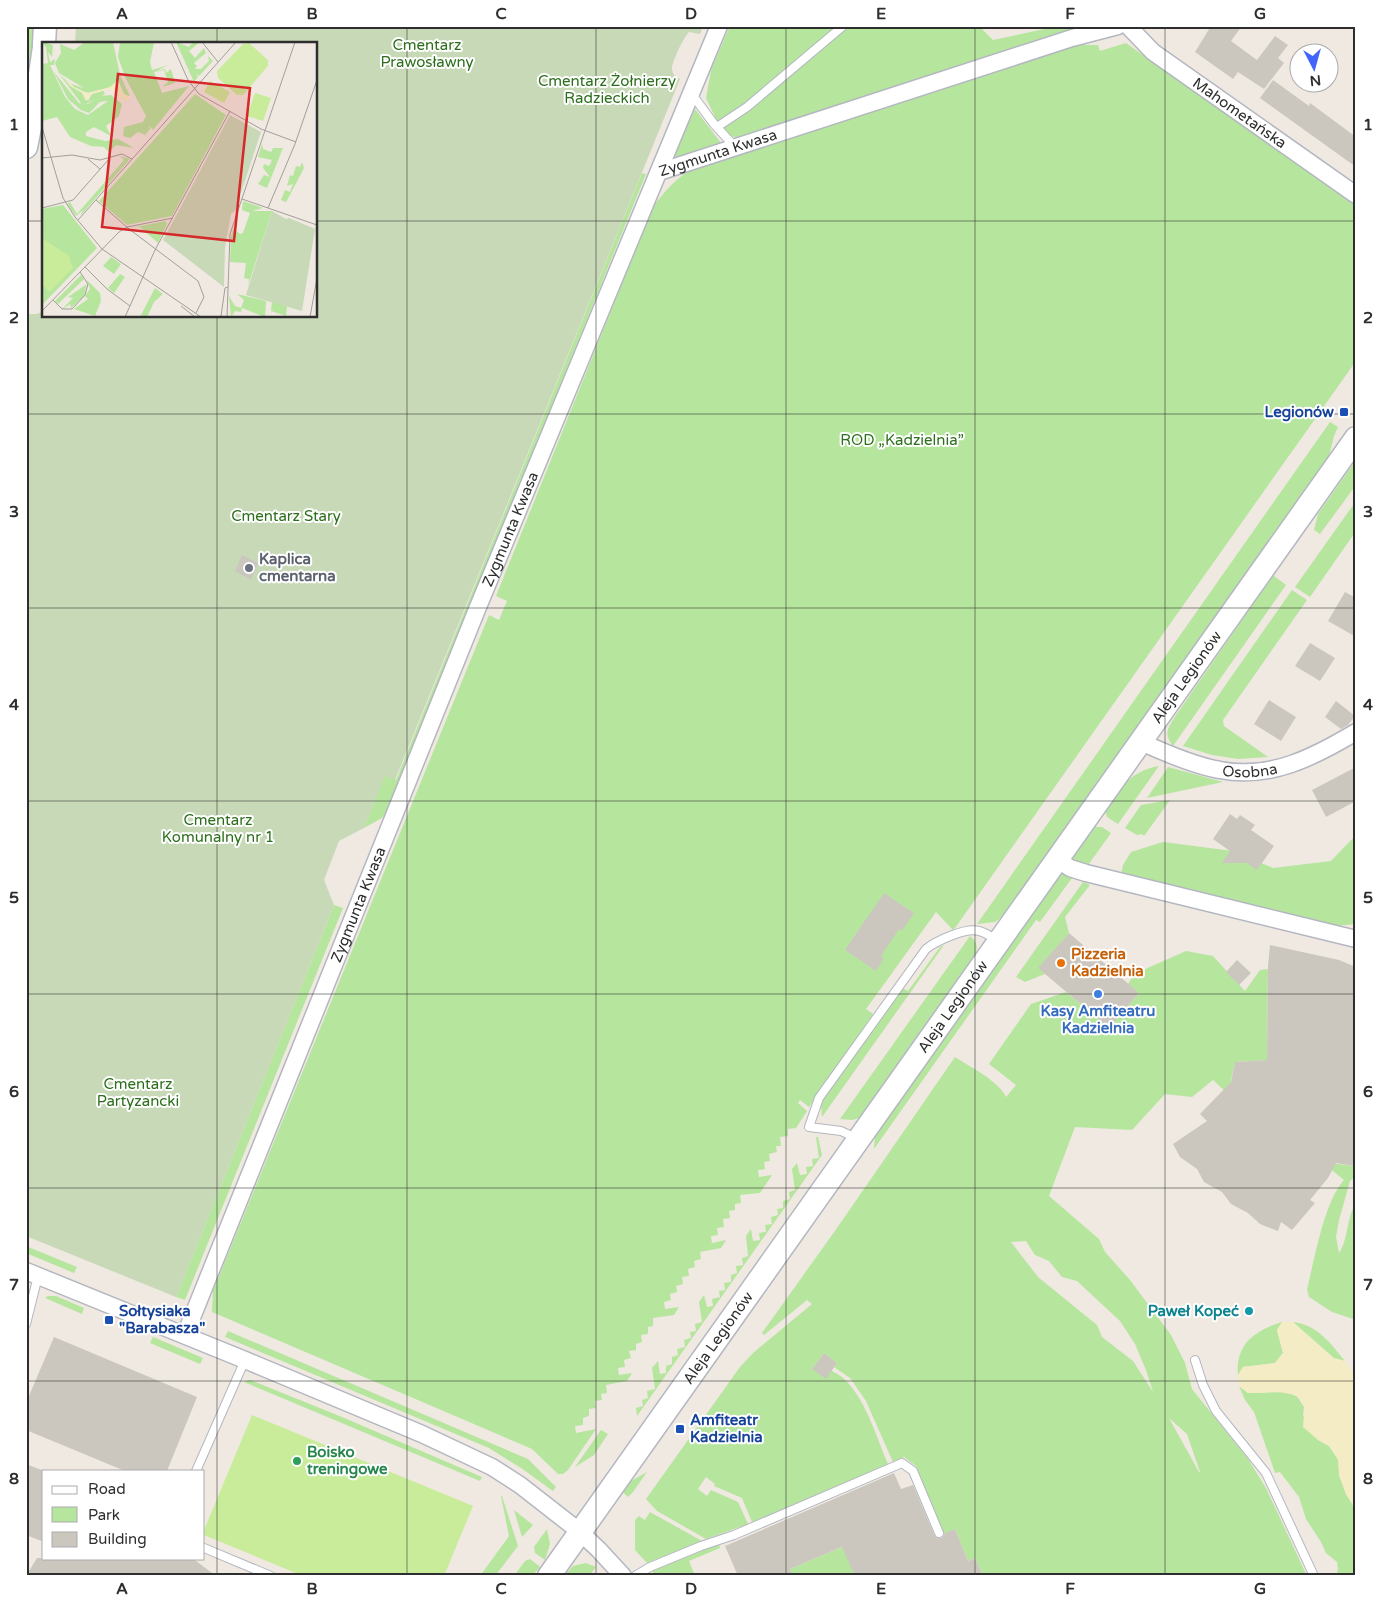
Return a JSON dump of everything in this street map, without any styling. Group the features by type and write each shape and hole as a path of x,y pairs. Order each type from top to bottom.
{"street":[{"path":"44,42 45,26"},
{"path":"659,172 719,26"},
{"name":"Zygmunta Kwasa","path":"185,1335 478,607 659,172 1072,38 1118,26"},
{"name":"Mahometańska","path":"1128,26 1153,52 1356,195"},
{"path":"26,147 42,62"},
{"name":"Aleja Legionów","path":"549,1576 1356,438"},
{"name":"Osobna","path":"1141,742 1172,755 1219,770 1256,773 1288,766 1334,745 1356,732"},
{"path":"1057,859 1070,868 1356,939"},
{"path":"1325,931 1356,928"},
{"path":"32,1273 422,1434 492,1467 520,1485 580,1532 600,1550 623,1576"}],"lane":[{"path":"716,127 747,107 843,26"},
{"path":"691,93 716,127 735,147"},
{"path":"858,1140 848,1133 841,1131 809,1127 819,1098 926,949 933,944 969,930 978,930 999,941"},
{"path":"26,1324 32,1273"},
{"path":"196,1470 245,1360"},
{"path":"1195,1360 1203,1386 1216,1411 1266,1473 1314,1576"},
{"path":"634,1576 667,1560 734,1535 902,1463 913,1471 939,1533"},
{"path":"205,1548 271,1576"}],"green space":[{"path":"26,26 35,26 26,90"},
{"path":"76,26 703,26 700,34 689,32 676,56 672,70 675,76 680,79 395,780 385,776 364,828 339,841 324,880 334,905 176,1297 26,1236 26,314 42,312 42,318 318,318 318,42 75,42"},
{"path":"730,26 979,26 993,40 1059,26 1084,26 1042,42 739,139 729,135 718,123 706,98 711,70"},
{"name":"ROD „Kadzielnia”","path":"1126,43 1356,206 1356,361 955,928 953,930 936,912 866,1009 873,1014 809,1107 800,1100 798,1103 807,1111 796,1128 788,1129 788,1136 780,1137 781,1146 776,1146 777,1152 769,1154 770,1161 764,1162 765,1169 758,1170 759,1177 772,1175 760,1193 740,1195 741,1203 735,1204 735,1210 729,1211 730,1218 723,1219 724,1227 717,1228 718,1235 711,1236 712,1243 726,1240 721,1248 700,1252 701,1259 694,1261 695,1267 688,1269 689,1276 682,1277 683,1284 676,1286 677,1292 670,1294 671,1300 664,1302 665,1309 679,1307 674,1315 653,1318 653,1326 648,1327 648,1334 641,1335 642,1342 636,1344 636,1350 629,1351 631,1358 624,1360 625,1367 618,1368 619,1375 632,1373 627,1381 606,1385 607,1393 601,1394 602,1400 595,1401 596,1408 589,1409 589,1416 583,1418 583,1425 575,1426 576,1433 596,1429 568,1470 563,1474 558,1474 532,1449 212,1312 213,1291 489,615 499,620 507,601 496,596 653,207 673,183 698,166 1071,45 1098,45 1100,51"},
{"path":"695,109 721,143 719,146 681,160 674,156"},
{"path":"642,173 646,174 387,811 382,818 364,828 385,775 396,780"},
{"path":"1330,422 1338,427 1329,456 1004,915 995,922 977,924"},
{"path":"1356,460 1356,485 1320,534 1314,530 1318,514"},
{"path":"1356,501 1356,531 1310,597 1295,587"},
{"path":"1274,576 1286,585 1173,746 1168,738 1168,732 1174,718"},
{"path":"1292,590 1307,600 1223,720 1224,726 1268,757 1238,759 1212,755 1183,746"},
{"path":"1159,766 1118,824 1107,817 1105,810 1133,776 1149,768"},
{"path":"1168,767 1223,782 1147,798"},
{"path":"1170,800 1144,836 1142,834 1137,835 1125,828 1141,805"},
{"path":"1095,827 1102,827 1111,833 1086,868 1074,863 1072,856"},
{"path":"1356,835 1356,924 1335,926 1121,875 1123,865 1131,852 1163,842 1233,851 1273,868 1331,861"},
{"path":"1062,872 1075,874 1040,922 1036,920 874,1149 875,1134"},
{"path":"1083,882 1090,885 1065,917 1069,933 1039,968 1045,974 1025,982 1016,977"},
{"path":"334,905 343,908 185,1300 176,1297"},
{"path":"970,936 976,943 976,953 859,1118 852,1120 840,1119"},
{"path":"944,945 822,1117 821,1104 824,1096 902,988 908,991 940,947"},
{"path":"1186,951 1213,956 1245,991 1260,970 1268,969 1267,1060 1235,1062 1228,1094 1213,1080 1192,1097 1165,1094 1132,1130 1075,1127 1049,1196 1099,1239 1105,1252 1130,1280 1171,1335 1185,1363 1192,1389 1248,1459 1266,1488 1307,1576 983,1576 975,1558 968,1561 955,1529 944,1534 916,1466 904,1457 893,1462 866,1401 850,1378 834,1367 837,1363 824,1353 812,1369 832,1371 852,1387 867,1412 888,1464 752,1522 742,1498 714,1486 715,1484 706,1477 698,1489 707,1496 711,1490 738,1502 748,1524 706,1539 657,1511 646,1499 740,1367 753,1353 812,1304 807,1300 764,1335 762,1333 955,1057 991,1080 1006,1097 1016,1085 989,1064 1031,1004 1066,992 1109,1028 1139,993 1128,984 1134,974","holes":["1026,1241 1035,1255 1049,1261 1062,1277 1077,1281 1120,1321 1135,1344 1153,1392 1133,1361 1102,1337 1097,1325 1038,1277 1011,1242","1169,1418 1187,1434 1200,1472 1199,1472"]},
{"path":"816,1137 818,1137 822,1155 637,1416 636,1408 643,1406 642,1400 648,1398 647,1391 655,1389 652,1368 658,1361 660,1374 666,1373 666,1366 672,1364 672,1357 678,1355 677,1349 685,1347 684,1340 691,1338 690,1332 696,1331 695,1324 702,1322 699,1302 704,1295 707,1307 713,1306 712,1299 720,1297 719,1291 725,1290 724,1283 731,1282 731,1275 737,1273 736,1266 743,1265 742,1258 748,1256 746,1236 751,1229 753,1241 760,1240 759,1233 766,1232 765,1225 772,1224 771,1217 778,1215 777,1209 783,1208 783,1201 790,1199 789,1192 795,1190 792,1169 797,1163 800,1175 807,1174 806,1167 813,1166 812,1159 819,1158"},
{"path":"1356,1155 1356,1176 1350,1181 1336,1237 1339,1253 1356,1203 1356,1320 1332,1312 1309,1297 1307,1289 1326,1216 1337,1190 1344,1180 1328,1167 1330,1163 1354,1166"},
{"path":"26,1246 77,1267 74,1273 26,1253"},
{"path":"56,1296 84,1308 82,1314 45,1298"},
{"path":"1282,1322 1277,1330 1283,1353 1275,1363 1243,1367 1238,1375 1240,1355 1249,1340 1264,1329"},
{"path":"1293,1322 1310,1327 1323,1336 1345,1361 1334,1358"},
{"path":"228,1331 528,1459 556,1487 553,1491 489,1448 225,1337"},
{"path":"153,1337 203,1358 200,1364 150,1343"},
{"path":"250,1380 482,1477 480,1481 244,1382"},
{"path":"1239,1386 1248,1393 1282,1392 1296,1395 1304,1407 1303,1415 1318,1440 1329,1446 1339,1460 1339,1475 1346,1494 1356,1510 1356,1576 1336,1576 1337,1562 1326,1553 1306,1519 1299,1497 1280,1472 1275,1473 1254,1412 1245,1400"},
{"name":"Boisko treningowe","path":"252,1415 473,1506 444,1576 303,1576 205,1535 205,1528"},
{"path":"601,1430 608,1434 594,1455 575,1467"},
{"path":"647,1472 628,1497 623,1492 631,1481"},
{"path":"501,1496 518,1546 495,1576 480,1576 509,1536"},
{"path":"514,1510 533,1525 522,1537"},
{"path":"650,1512 702,1541 647,1563 635,1550 635,1520 639,1516 645,1520"},
{"path":"902,1522 853,1572 855,1576 785,1576 791,1573 790,1569"},
{"path":"547,1529 550,1544 545,1560 535,1553 534,1547"},
{"path":"719,1544 720,1548 689,1561 695,1576 656,1576 652,1571"},
{"path":"530,1559 540,1567 535,1573 514,1576 525,1561"},
{"path":"586,1563 596,1567 589,1576 564,1576 573,1566"}],"sand":[{"path":"1282,1322 1293,1322 1333,1358 1345,1361 1356,1377 1356,1510 1346,1494 1339,1475 1338,1460 1329,1446 1318,1440 1303,1427 1304,1407 1301,1400 1296,1396 1280,1392 1248,1393 1239,1386 1238,1375 1243,1367 1275,1363 1283,1353 1277,1330"}],"building":[{"path":"1211,26 1242,26 1231,41 1257,60 1275,36 1288,45 1278,58 1284,63 1264,89 1238,72 1233,79 1195,52"},
{"path":"1273,80 1309,106 1310,103 1356,137 1356,167 1260,98"},
{"name":"Kaplica cmentarna","path":"242,555 258,563 251,580 235,571"},
{"path":"1345,592 1356,598 1356,637 1328,621"},
{"path":"1310,643 1335,658 1320,681 1295,666"},
{"path":"1269,700 1296,717 1281,741 1254,724"},
{"path":"1336,701 1355,716 1348,725 1341,729 1325,717"},
{"path":"1356,767 1356,801 1326,817 1312,790"},
{"path":"1230,814 1237,819 1240,815 1255,825 1251,830 1274,846 1257,870 1247,863 1222,863 1230,851 1213,839"},
{"path":"884,893 914,913 902,931 899,929 881,956 884,958 876,971 845,950"},
{"path":"1069,933 1139,993 1109,1028 1038,968"},
{"path":"1270,945 1339,960 1356,967 1356,1134 1354,1166 1336,1163 1328,1178 1310,1200 1315,1203 1292,1230 1281,1222 1278,1231 1260,1224 1248,1213 1231,1204 1222,1192 1204,1182 1197,1169 1180,1157 1173,1144 1207,1121 1200,1114 1231,1082 1235,1062 1267,1060"},
{"path":"1237,960 1251,973 1239,985 1226,972"},
{"path":"54,1337 197,1397 167,1470 123,1470 26,1430 26,1403"},
{"path":"824,1353 837,1363 826,1379 812,1369"},
{"path":"26,1464 42,1470 42,1541 26,1535"},
{"path":"894,1473 901,1489 913,1485 935,1537 942,1538 945,1533 955,1529 968,1561 975,1558 983,1576 855,1576 842,1547 790,1569 793,1576 738,1576 725,1546"},
{"path":"37,1558 42,1558 42,1560 195,1560 216,1576 26,1576"}],"place":[{"name":"Legionów","path":"1344,412"},
{"name":"Kaplica cmentarna","path":"249,568"},
{"name":"Pizzeria Kadzielnia","path":"1061,963"},
{"name":"Kasy Amfiteatru Kadzielnia","path":"1098,994"},
{"name":"Paweł Kopeć","path":"1249,1311"},
{"name":"Sołtysiaka \"Barabasza\"","path":"109,1320"},
{"name":"Amfiteatr Kadzielnia","path":"680,1429"},
{"name":"Boisko treningowe","path":"297,1461"}],"park label":[{"name":"Cmentarz Prawosławny","path":"427,54"},
{"name":"Cmentarz Żołnierzy Radzieckich","path":"607,90"},
{"name":"Cmentarz Stary","path":"286,516"},
{"name":"Cmentarz Komunalny nr 1","path":"218,828"},
{"name":"Cmentarz Partyzancki","path":"138,1092"}]}
